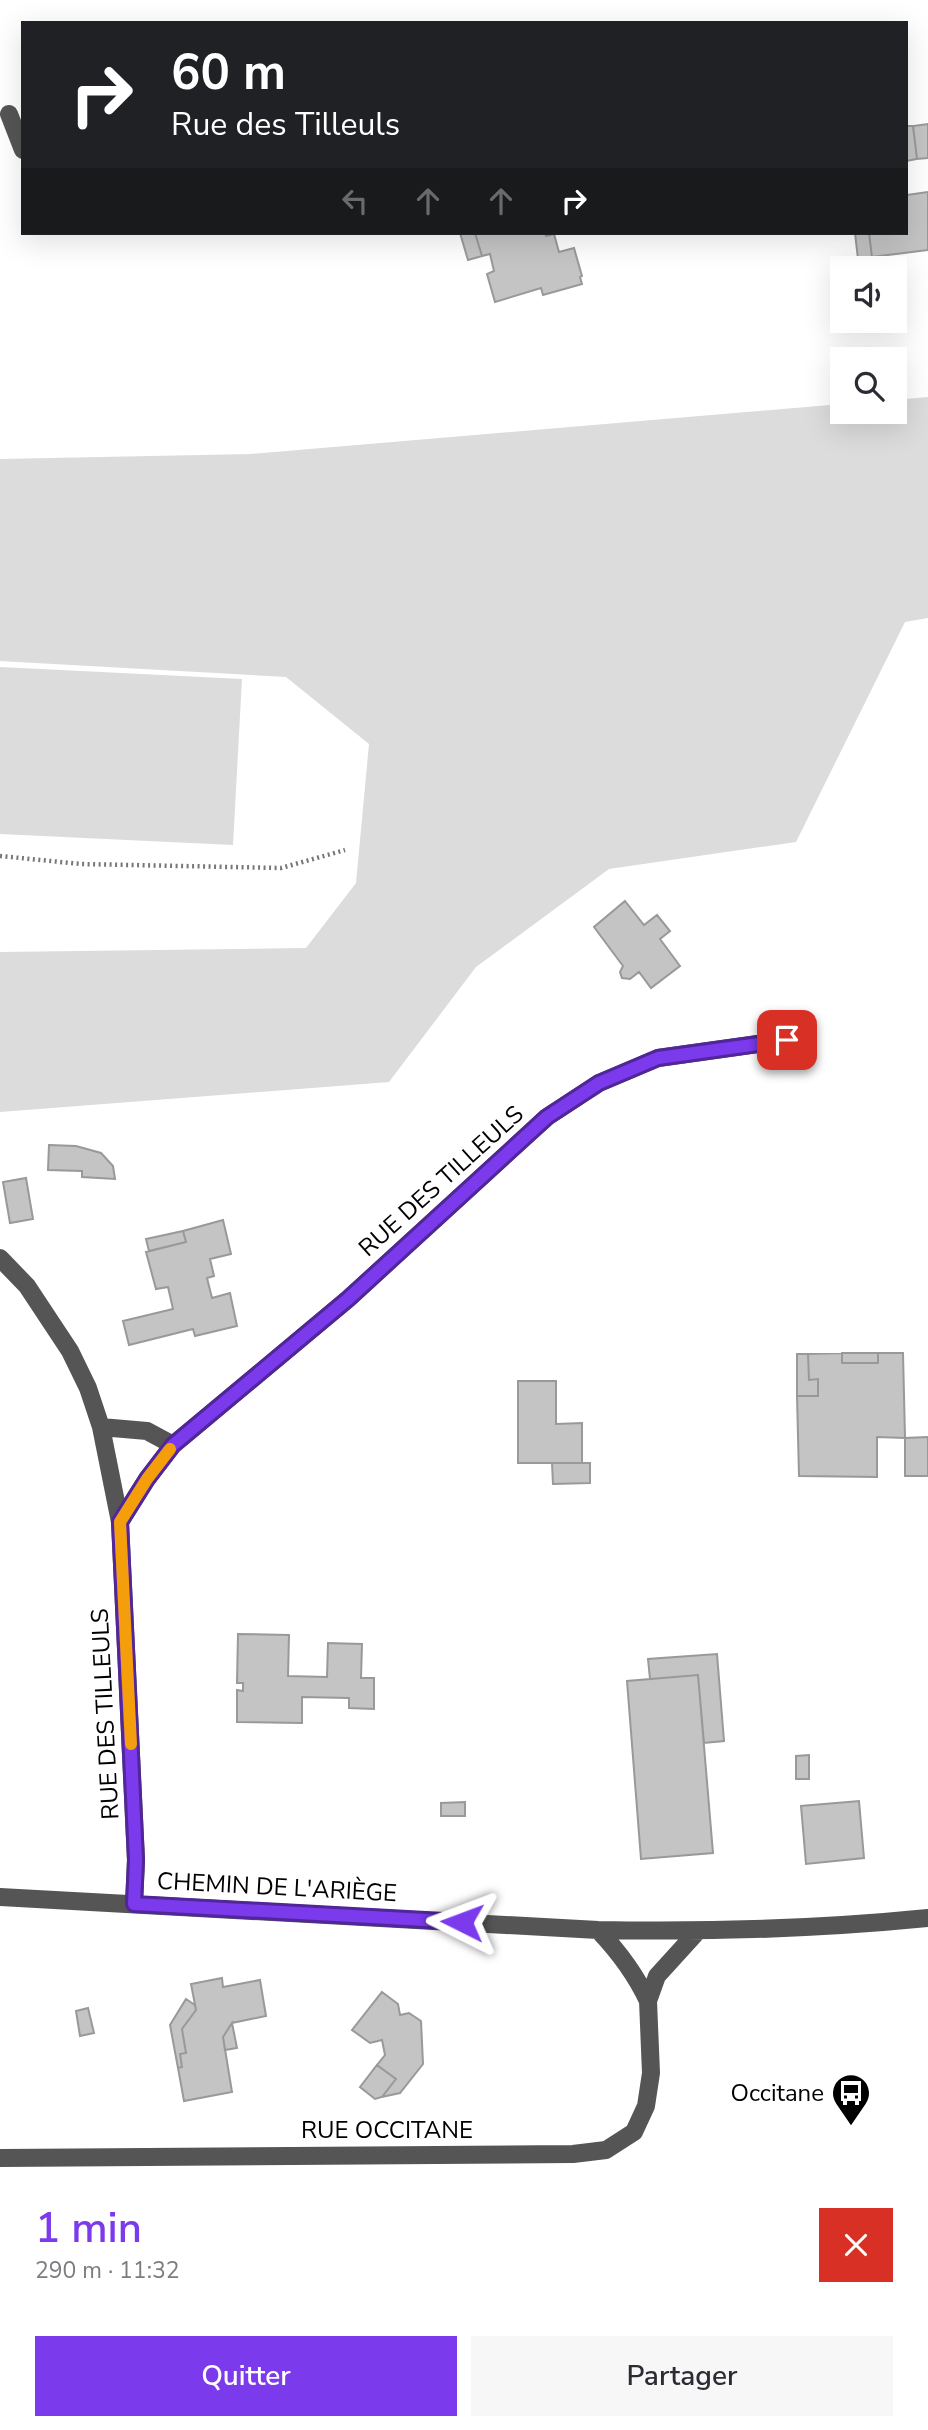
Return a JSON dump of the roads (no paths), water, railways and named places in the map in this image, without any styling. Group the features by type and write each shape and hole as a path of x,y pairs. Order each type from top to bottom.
{"street":[{"path":"9,114 21,145"},
{"name":"RUE DES TILLEULS","path":"120,1522 147,1479 173,1445 357,1290 547,1117 599,1083 658,1058 787,1040"},
{"name":"RUE DES TILLEULS","path":"0,1258 27,1286 70,1351 88,1388 101,1427 120,1522 136,1860 134,1904"},
{"path":"101,1427 147,1432 173,1445"},
{"name":"CHEMIN DE L'ARIÈGE","path":"0,1896 598,1930 697,1932 928,1918"},
{"name":"RUE OCCITANE","path":"0,2158 573,2154 606,2150 634,2132 646,2106 652,2073 648,2001 620,1953 598,1930"},
{"name":"RUE OCCITANE","path":"648,2001 657,1976 697,1932"}],"place":[{"name":"Occitane","path":"851,2127"}]}
